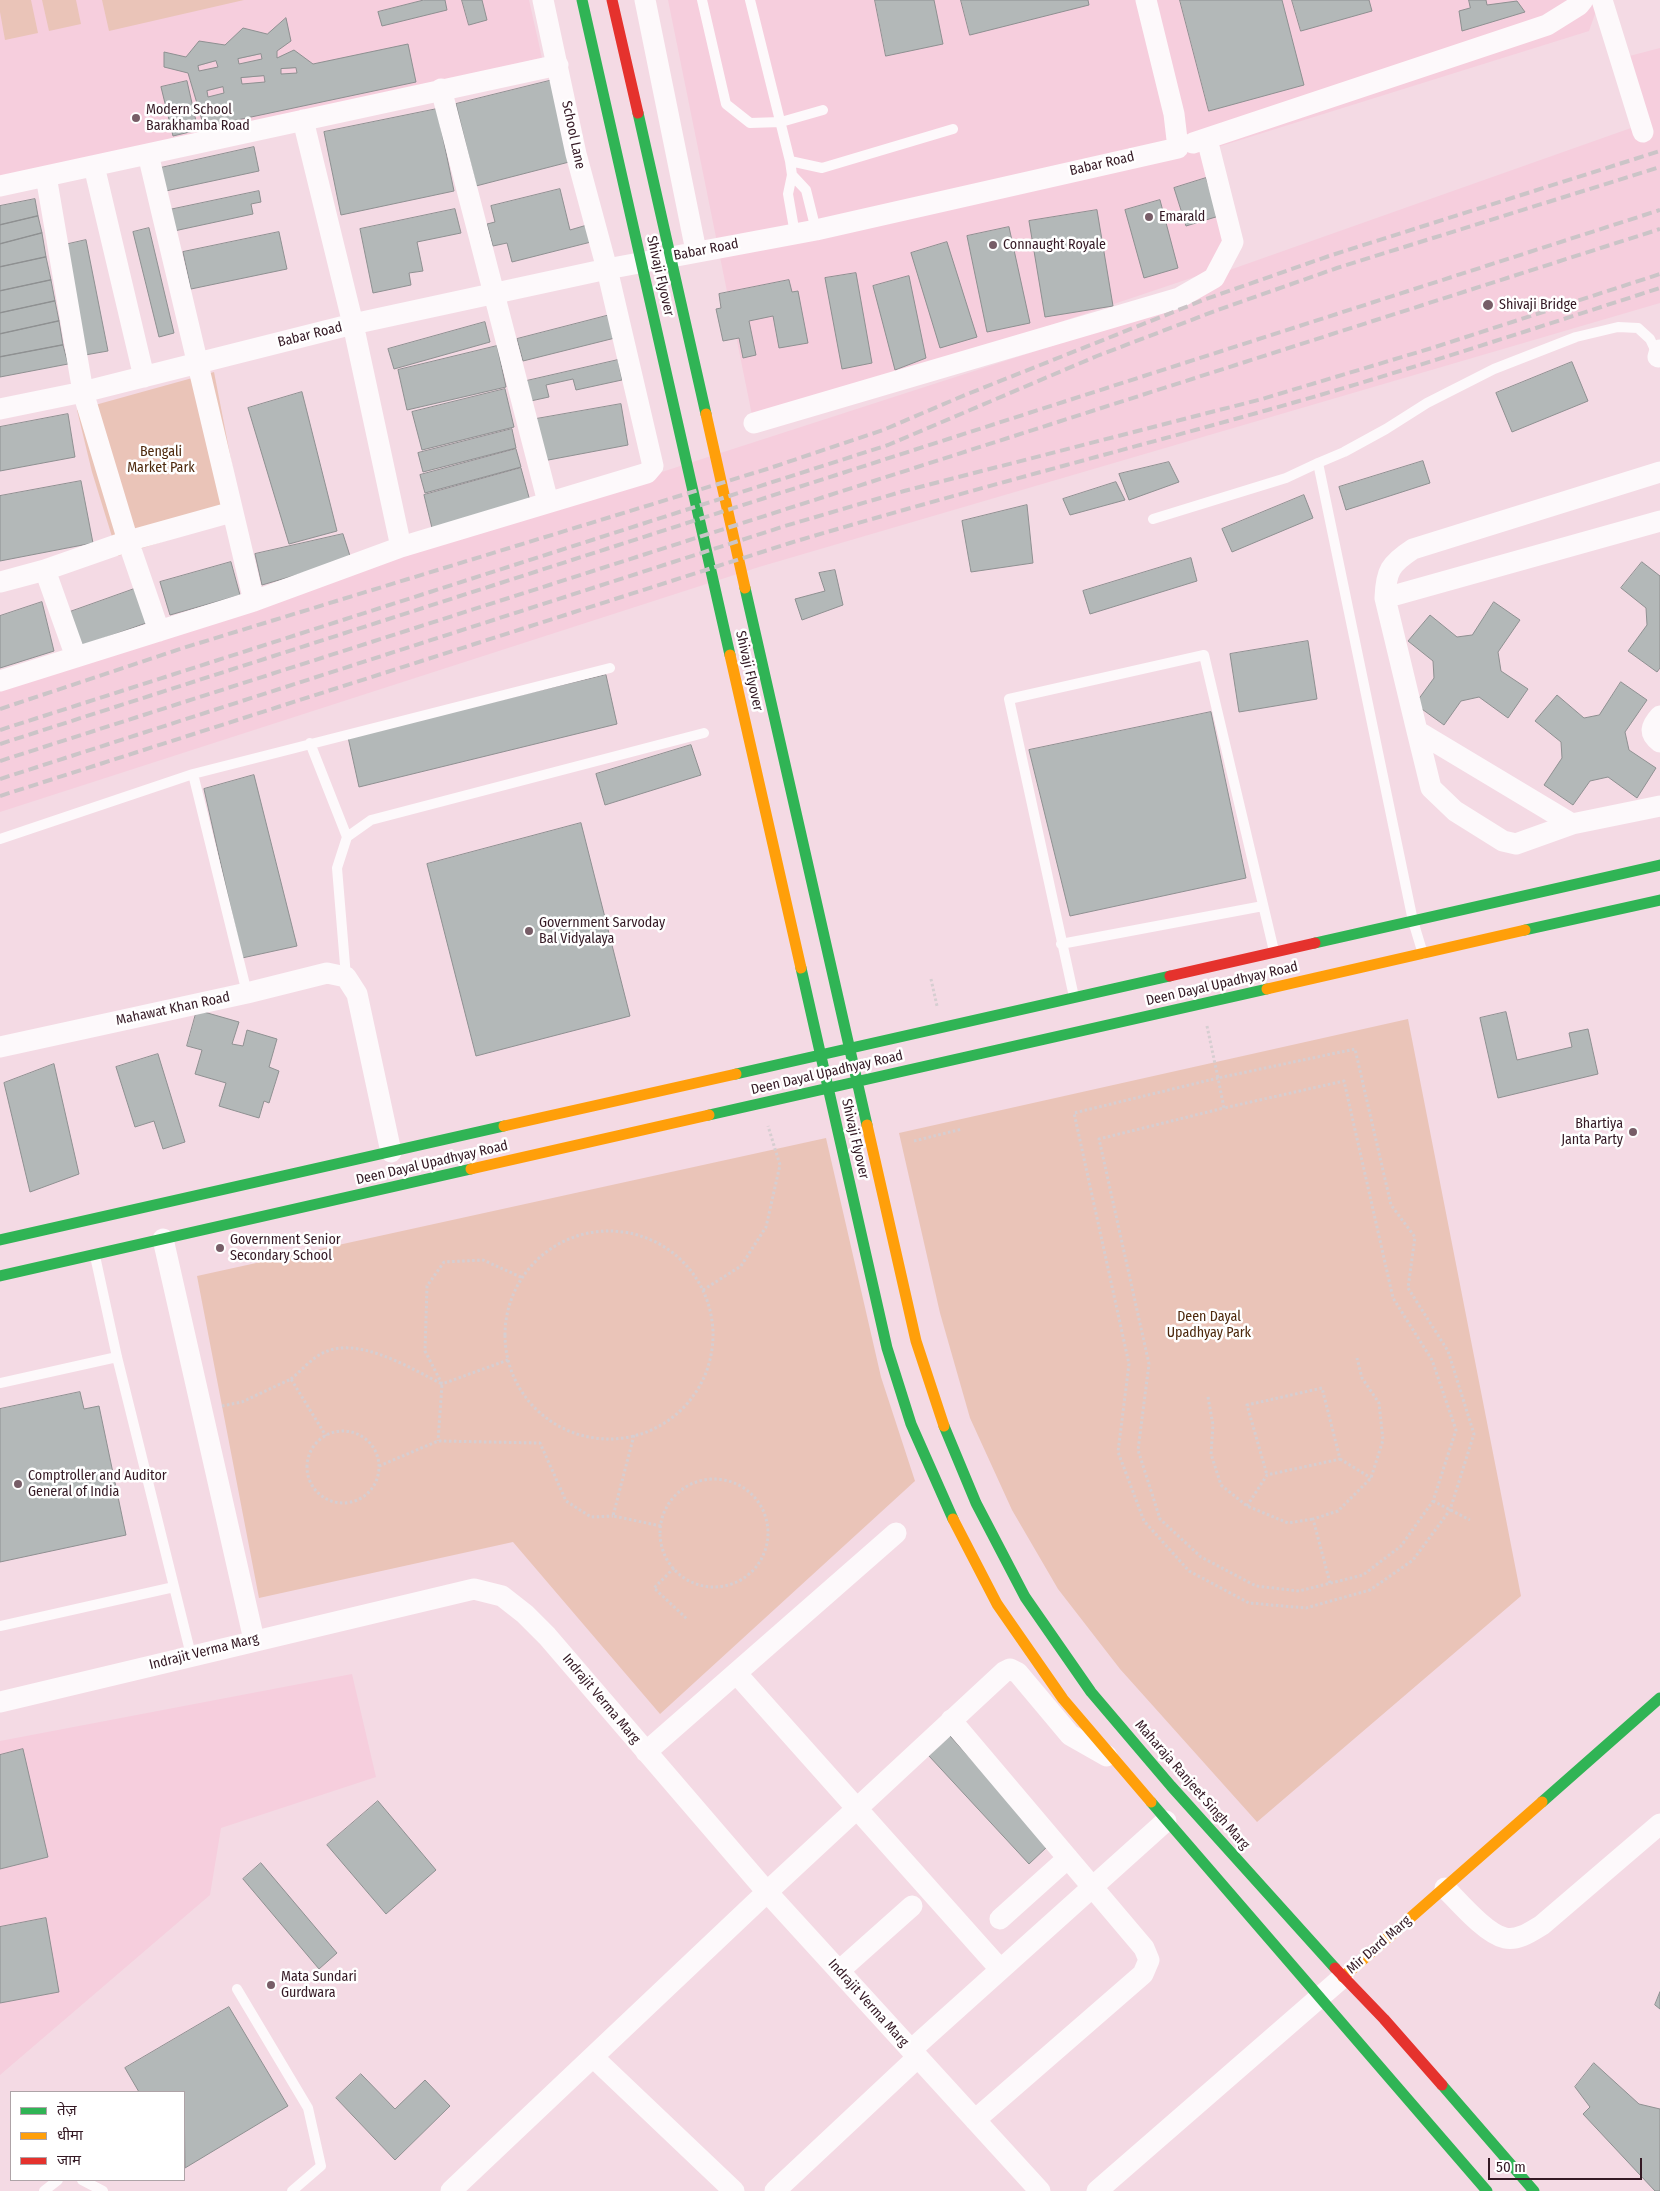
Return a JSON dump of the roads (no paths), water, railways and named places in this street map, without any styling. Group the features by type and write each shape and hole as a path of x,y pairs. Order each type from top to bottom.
{"main road":[{"name":"Shivaji Flyover","path":"582,0 887,1348 911,1424 948,1510 997,1604 1063,1699 1114,1760"},
{"name":"Shivaji Flyover","path":"612,0 916,1341"},
{"name":"Deen Dayal Upadhyay Road","path":"0,1240 1660,865"},
{"name":"Deen Dayal Upadhyay Road","path":"0,1276 1660,900"},
{"name":"Maharaja Ranjeet Singh Marg","path":"916,1341 940,1417 976,1503 1025,1597 1091,1692 1171,1786 1343,1977 1384,2019 1534,2191"},
{"name":"Mir Dard Marg","path":"1343,1977 1660,1698"},
{"path":"1114,1760 1487,2191"}],"street":[{"name":"School Lane","path":"543,0 576,154 607,269 653,466 647,473 548,502"},
{"path":"645,0 696,251"},
{"path":"1146,0 1174,114 1178,148"},
{"name":"Babar Road","path":"0,409 83,392 353,324 607,269 816,230 1144,154 1178,148 1547,25 1579,6 1582,0"},
{"path":"1602,0 1643,132"},
{"path":"0,186 558,65"},
{"path":"0,681 254,601 401,547 548,502 441,89"},
{"path":"304,120 353,324 401,547"},
{"path":"754,423 1179,298 1214,278 1233,242 1207,139"},
{"path":"148,154 254,601"},
{"path":"94,166 144,377"},
{"path":"46,176 83,392 128,541 159,631"},
{"path":"1660,472 1413,549 1397,560 1386,576 1385,598 1431,788 1455,811 1503,841 1516,844 1572,824 1660,806"},
{"path":"0,582 45,570 128,541 232,512"},
{"path":"1385,598 1660,522"},
{"path":"45,570 76,657"},
{"path":"1660,716 1652,726 1651,732 1654,738 1660,742"},
{"path":"1416,731 1572,824"},
{"name":"Mahawat Khan Road","path":"0,1047 248,993 327,973 346,977"},
{"path":"346,977 357,994 391,1152"},
{"path":"163,1240 254,1640"},
{"path":"646,1752 896,1533"},
{"name":"Indrajit Verma Marg","path":"0,1702 474,1589 502,1596 525,1614 547,1636 767,1892 1040,2191"},
{"path":"451,2191 767,1892 1004,1672 1014,1670 1070,1735 1114,1760"},
{"path":"736,1673 1000,1969"},
{"path":"951,1720 1144,1948 1149,1960 1142,1974 975,2120"},
{"path":"775,2191 1000,1969 1166,1821"},
{"path":"1445,1888 1490,1931 1506,1938 1523,1936 1542,1925 1660,1824"},
{"path":"1000,1919 1068,1858"},
{"path":"839,1971 912,1906"},
{"name":"Mir Dard Marg","path":"1097,2191 1343,1977"},
{"path":"593,2057 734,2191"}],"lane":[{"path":"702,0 726,104 750,123 781,122 823,110"},
{"path":"750,0 790,161 792,174 788,194 795,234"},
{"path":"790,161 822,168 954,129"},
{"path":"792,174 806,190 816,230"},
{"path":"1153,519 1286,478 1344,452 1386,429 1427,403 1494,369 1576,337 1618,328 1638,328 1650,340 1659,355"},
{"path":"1318,464 1413,921 1423,954"},
{"path":"1074,997 1009,699 1204,655 1274,952"},
{"path":"0,839 193,774 610,668"},
{"path":"346,977 337,868 347,837 371,820 704,733"},
{"path":"310,744 347,837"},
{"path":"193,774 248,993"},
{"path":"1061,944 1263,906"},
{"path":"95,1255 117,1356 191,1655"},
{"path":"0,1383 117,1356"},
{"path":"0,1626 174,1587"},
{"path":"237,1989 308,2108 321,2166 292,2191"},
{"path":"44,2191 57,2181"},
{"path":"84,2181 103,2191"}],"railway":[{"path":"0,709 183,648 767,469 883,430 965,395 1206,299 1329,256 1660,151"},
{"path":"0,730 888,445 1097,356 1215,311 1337,268 1660,167"},
{"path":"0,744 1660,210"},
{"path":"0,761 1660,229"},
{"path":"0,779 785,526 904,491 1262,399 1432,348 1660,274"},
{"path":"0,796 790,543 967,492 1314,397 1660,288"}],"place":[{"name":"Modern School Barakhamba Road","path":"136,118"},
{"name":"Emarald","path":"1149,217"},
{"name":"Connaught Royale","path":"993,245"},
{"name":"Shivaji Bridge","path":"1488,305"},
{"name":"Government Sarvoday Bal Vidyalaya","path":"529,931"},
{"name":"Bhartiya Janta Party","path":"1633,1132"},
{"name":"Government Senior Secondary School","path":"220,1248"},
{"name":"Comptroller and Auditor General of India","path":"18,1484"},
{"name":"Mata Sundari Gurdwara","path":"271,1985"}],"park label":[{"name":"Bengali Market Park","path":"161,460"},
{"name":"Deen Dayal Upadhyay Park","path":"1209,1325"}]}
